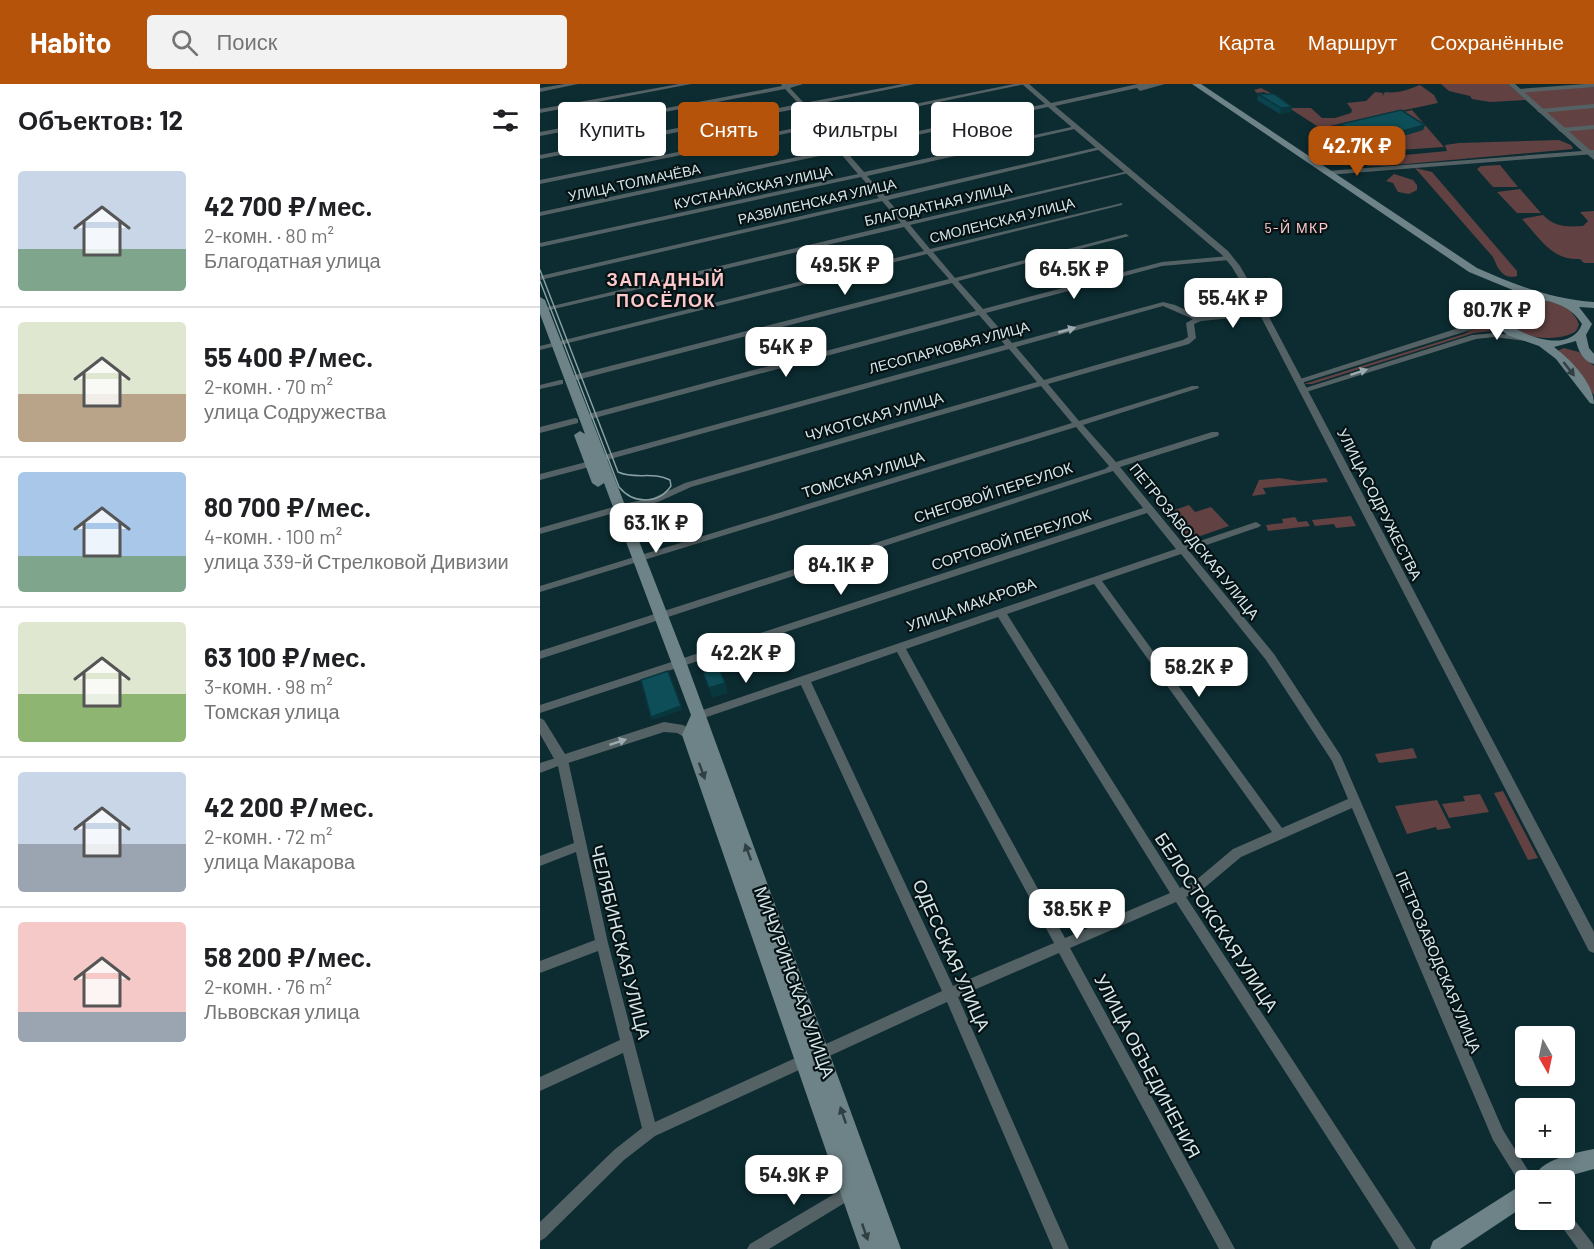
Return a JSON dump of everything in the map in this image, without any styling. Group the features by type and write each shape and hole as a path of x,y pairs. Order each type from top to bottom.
{"main road":[{"path":"1196,84 1473,270 1506,285 1566,303 1594,305"},
{"path":"1473,270 1502,301"},
{"path":"1542,296 1527,295 1502,301 1494,314 1504,328 1527,339 1541,342 1564,342 1581,336"},
{"path":"1566,303 1590,320 1581,336 1583,349 1594,362"},
{"name":"МИЧУРИНСКАЯ УЛИЦА","path":"542,305 548,346"},
{"name":"МИЧУРИНСКАЯ УЛИЦА","path":"540,325 565,381 595,461 620,508 680,664 813,1056 851,1191 871,1249"},
{"path":"1541,342 1560,357 1594,400"},
{"path":"690,735 698,716"},
{"name":"МИЧУРИНСКАЯ УЛИЦА","path":"690,735 890,1249"},
{"path":"1561,1170 1594,1160"},
{"path":"1441,1249 1515,1199"}],"street":[{"path":"540,90 575,84"},
{"path":"540,111 688,84"},
{"path":"540,134 785,85 800,84"},
{"path":"818,102 912,84"},
{"path":"919,105 1024,84"},
{"name":"УЛИЦА СОДРУЖЕСТВА","path":"1024,84 1053,104 1075,128 1229,258 1263,313 1594,946"},
{"name":"УЛИЦА ТОЛМАЧЁВА","path":"919,133 1147,84"},
{"name":"УЛИЦА ТОЛМАЧЁВА","path":"1053,104 1162,84"},
{"path":"1511,84 1561,130 1592,154"},
{"name":"ПЕТРОЗАВОДСКАЯ УЛИЦА","path":"785,85 799,102"},
{"path":"1519,91 1594,85"},
{"path":"1540,111 1594,106"},
{"path":"540,157 791,107"},
{"name":"КУСТАНАЙСКАЯ УЛИЦА","path":"540,245 1075,128"},
{"path":"1561,130 1594,128"},
{"path":"540,182 791,131"},
{"name":"РАЗВИЛЕНСКАЯ УЛИЦА","path":"540,278 1099,149"},
{"path":"1327,173 1592,154"},
{"name":"УЛИЦА ТОЛМАЧЁВА","path":"540,214 813,156"},
{"name":"ПЕТРОЗАВОДСКАЯ УЛИЦА","path":"846,156 1150,509 1270,657 1332,749 1493,1125 1519,1170"},
{"name":"БЛАГОДАТНАЯ УЛИЦА","path":"542,305 1126,172"},
{"name":"СМОЛЕНСКАЯ УЛИЦА","path":"548,346 1120,204"},
{"path":"540,387 1126,236"},
{"path":"540,430 1162,264 1229,258"},
{"name":"ЛЕСОПАРКОВАЯ УЛИЦА","path":"540,477 1163,304 1172,305 1182,313 1200,320"},
{"path":"1200,320 1263,313"},
{"path":"1301,386 1478,324 1494,314"},
{"name":"ЧУКОТСКАЯ УЛИЦА","path":"540,531 655,500 688,485 1186,342 1192,338 1190,323 1200,320"},
{"path":"1301,386 1475,337 1494,335 1527,339"},
{"name":"ТОМСКАЯ УЛИЦА","path":"540,589 1195,388"},
{"name":"СНЕГОВОЙ ПЕРЕУЛОК","path":"540,655 1108,471 1114,466 1215,434"},
{"name":"СОРТОВОЙ ПЕРЕУЛОК","path":"540,709 1150,509"},
{"name":"УЛИЦА МАКАРОВА","path":"698,716 1256,525"},
{"path":"1095,579 1280,834"},
{"name":"БЕЛОСТОКСКАЯ УЛИЦА","path":"1000,612 1178,895 1408,1249"},
{"name":"УЛИЦА ОБЪЕДИНЕНИЯ","path":"899,646 1227,1249"},
{"name":"ОДЕССКАЯ УЛИЦА","path":"804,679 950,994 1061,1249"},
{"path":"540,723 562,760"},
{"path":"540,768 664,727 679,728 690,735"},
{"name":"ЧЕЛЯБИНСКАЯ УЛИЦА","path":"562,760 602,943 651,1131"},
{"path":"540,1233 619,1155 651,1131 950,994 1178,895 1199,885 1237,853 1355,801"},
{"path":"540,861 579,846"},
{"path":"540,967 602,943"},
{"path":"540,1084 627,1044"},
{"path":"755,1249 851,1191"},
{"path":"1573,1230 1588,1249"}],"shaded area":[{"path":"1441,84 1508,84 1526,100 1490,102 1472,99 1470,96 1449,91"},
{"path":"1420,85 1434,95 1438,103 1320,128 1264,92 1257,93 1254,90 1261,88 1278,97 1289,108 1311,108 1322,118 1335,118 1351,113 1352,110 1347,103 1366,101 1375,92 1383,93 1382,97 1385,92 1399,92"},
{"path":"1594,86 1594,151 1590,152 1522,92"},
{"path":"1412,110 1444,147 1356,153 1323,131"},
{"path":"1559,140 1571,145 1573,149 1384,166 1368,166 1362,161 1363,159 1447,151 1445,145 1459,143"},
{"path":"1500,165 1518,187 1493,187 1477,169 1481,166"},
{"path":"1415,168 1432,172 1517,271 1517,276 1508,276 1502,272 1493,257"},
{"path":"1394,174 1413,180 1417,185 1417,190 1409,194 1398,192 1393,183 1386,181"},
{"path":"1520,189 1541,213 1517,213 1497,192"},
{"path":"1594,211 1594,263 1584,263 1580,259 1570,259 1554,252 1522,219 1543,215 1561,225 1583,226 1588,221 1580,212"},
{"path":"1519,300 1552,302 1566,308 1576,318 1579,325 1576,331 1554,338 1541,338 1528,336 1507,325 1503,317 1504,307"},
{"path":"1489,321 1499,330 1474,333 1312,384 1304,384 1464,334"},
{"path":"1564,348 1579,352 1594,366 1594,395 1560,354 1559,350"},
{"path":"1279,478 1299,481 1326,478 1328,482 1263,488 1266,494 1252,496 1259,480"},
{"path":"1189,505 1195,512 1211,507 1229,526 1189,540 1166,513"},
{"path":"1351,516 1356,526 1336,528 1334,524 1315,526 1312,520"},
{"path":"1295,517 1298,522 1307,521 1310,526 1268,531 1266,525 1283,523 1282,519"},
{"path":"1413,748 1417,758 1379,763 1375,754"},
{"path":"1503,791 1538,858 1528,860 1494,793"},
{"path":"1480,794 1489,812 1449,818 1442,804 1465,801 1463,796"},
{"path":"1437,800 1451,828 1437,830 1436,827 1407,834 1395,806"}],"building":[{"path":"1258,94 1274,94 1292,107 1281,108"},
{"path":"1401,110 1425,125 1387,135 1362,137 1341,124"},
{"path":"719,668 725,683 709,688 703,673"},
{"path":"668,671 681,706 651,717 641,680"}],"tram line":[{"path":"540,270 618,472 664,477 670,480 671,486 659,497 638,499 631,497 619,487 540,281"}],"district":[{"name":"5-Й МКР","path":"1297,227"},
{"name":"ЗАПАДНЫЙ ПОСЁЛОК","path":"666,289"}]}
